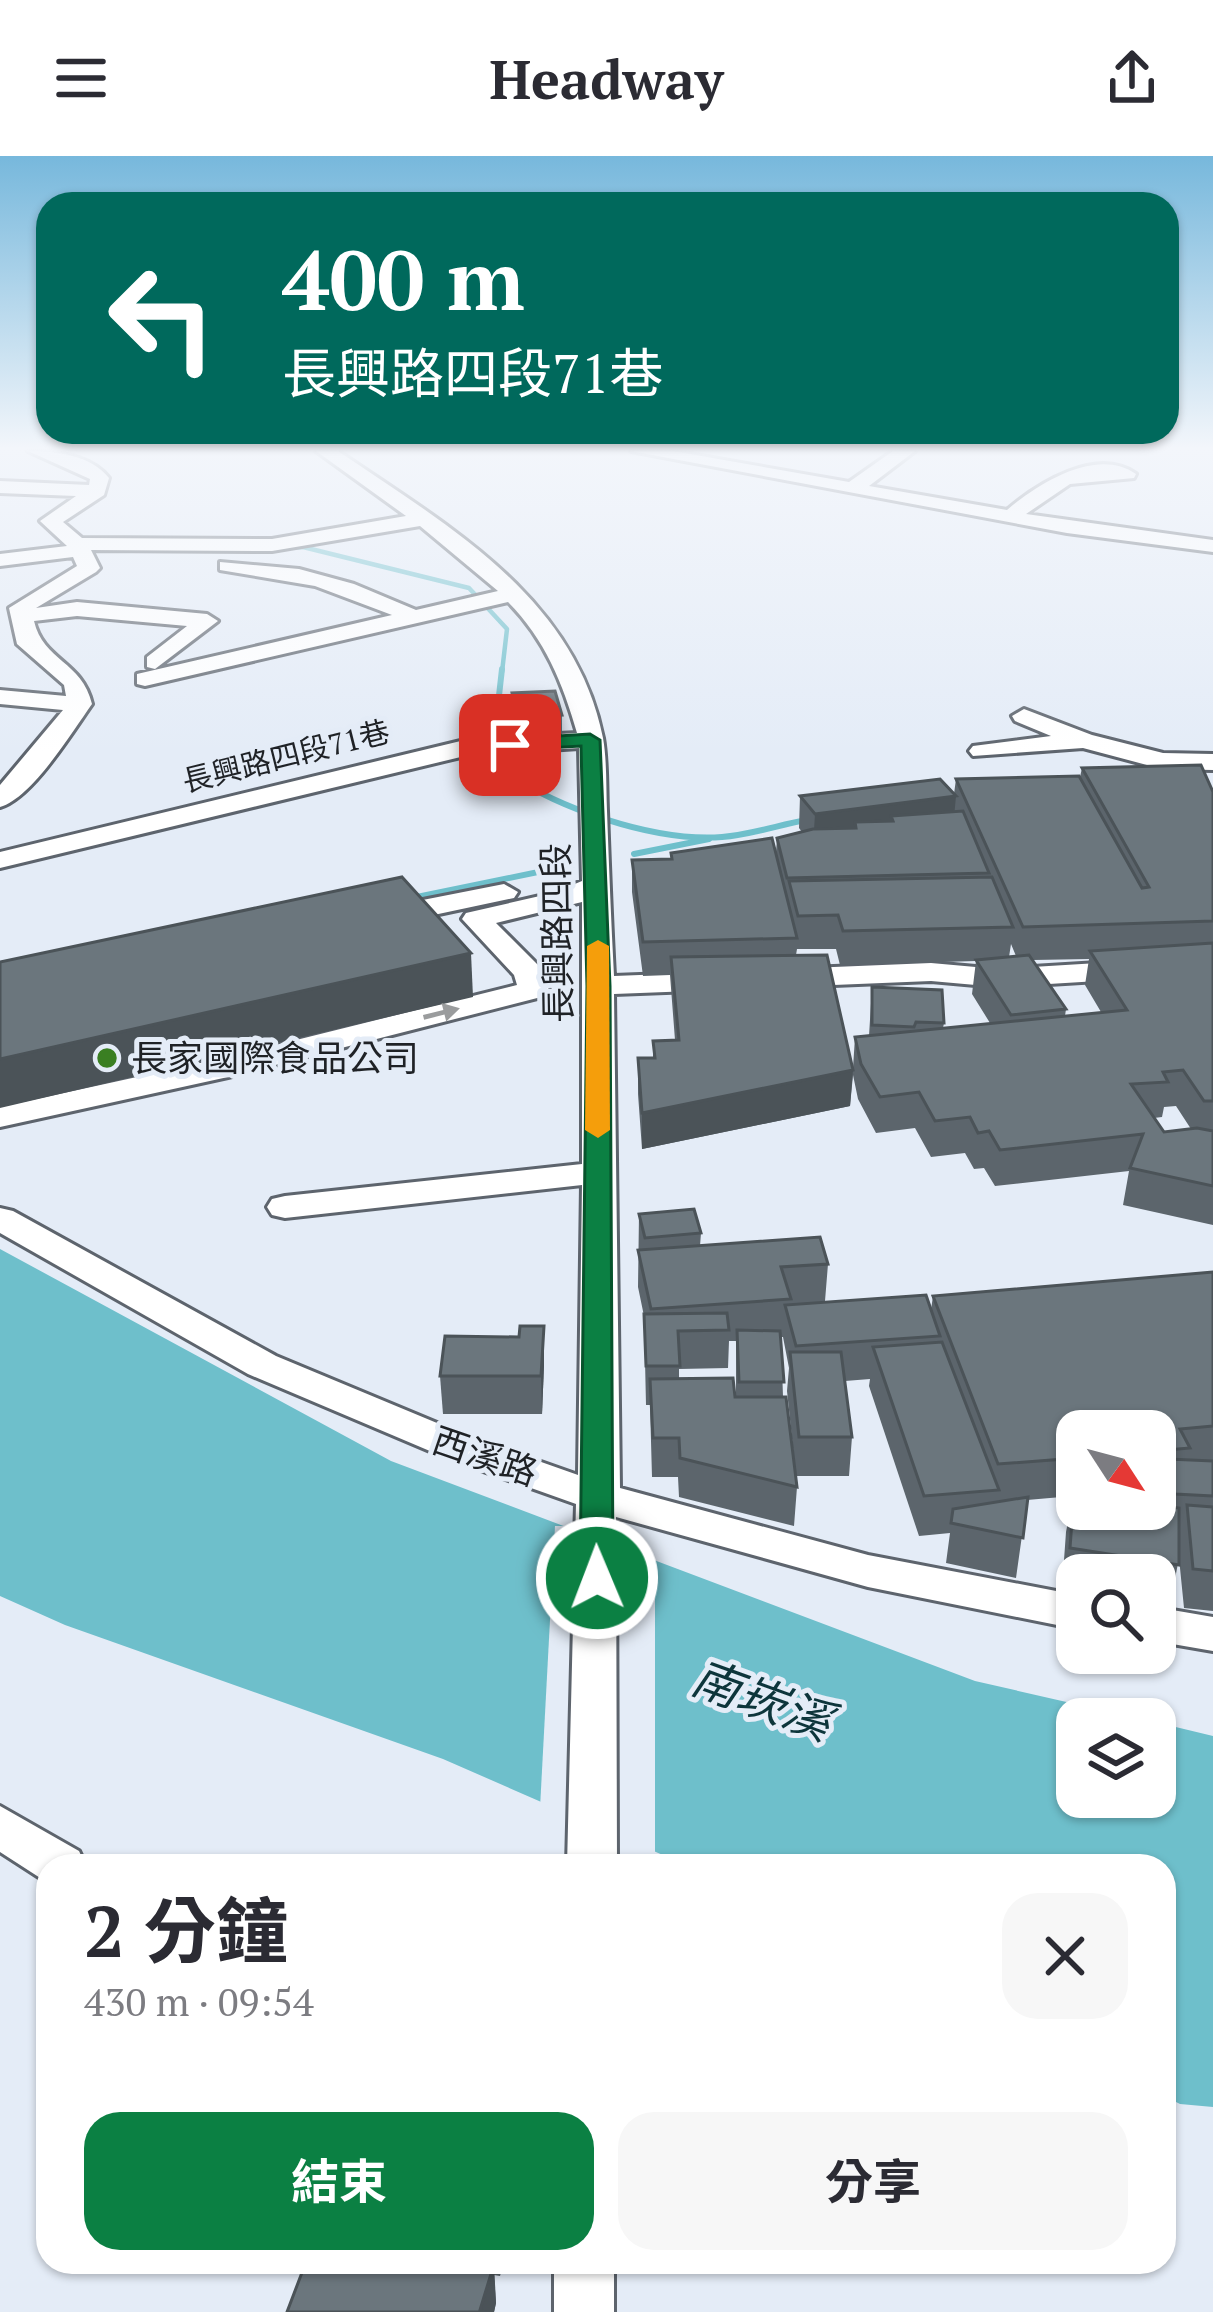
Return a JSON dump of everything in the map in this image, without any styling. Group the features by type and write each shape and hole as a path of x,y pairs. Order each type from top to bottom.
{"street":[{"path":"0,560 51,552"},
{"path":"80,704 75,682 28,644 20,608 85,572 88,560 82,552"},
{"name":"長興路四段","path":"465,552 518,593 564,657 585,707 590,740 598,986 592,1854"},
{"path":"214,566 270,569 378,600 413,617"},
{"path":"22,616 77,609 208,621 150,670 518,593"},
{"path":"0,697 80,704"},
{"path":"0,800 24,777 80,704"},
{"path":"1024,716 1083,740 1162,761 1213,762"},
{"name":"長興路四段71巷","path":"0,860 469,747 590,740"},
{"path":"982,751 1083,740"},
{"path":"342,926 562,900 597,885"},
{"path":"0,1117 228,1067 534,990 528,971 466,910"},
{"path":"598,986 931,971 998,978 1213,965"},
{"path":"285,1207 597,1173"},
{"name":"西溪路","path":"0,1219 256,1362 598,1513 934,1588 1056,1608"},
{"path":"1176,1628 1213,1634"},
{"path":"0,1826 43,1854"},
{"path":"584,2274 584,2312"}],"water":[{"name":"南崁溪","path":"0,1249 391,1461 975,1681 1056,1700 1056,1818 1176,1818 1176,1727 1213,1736 1213,2107 1176,2102 1176,1854 661,1854 443,1759 65,1625 0,1596"}],"pier":[{"path":"555,1526 577,1526 655,1557 655,1854 540,1808"}],"building":[{"path":"555,691 562,715 517,717 512,693"},
{"path":"1201,765 1213,792 1213,921 1023,927 956,779 1079,776 1142,888 1149,887 1082,768"},
{"path":"940,779 956,796 815,814 800,796"},
{"path":"963,811 989,873 787,878 777,838 813,829 856,828 855,822 893,821 891,816"},
{"path":"772,838 797,938 643,942 632,860 672,859 671,853"},
{"path":"402,877 471,953 0,1059 0,962"},
{"path":"992,877 1013,927 843,931 838,915 798,916 789,881"},
{"path":"1213,943 1213,1101 1204,1101 1183,1070 1163,1072 1168,1082 1131,1084 1164,1132 1213,1131 1213,1186 1130,1168 1143,1134 1000,1150 989,1131 978,1133 970,1117 935,1121 919,1092 880,1097 861,1064 855,1037 1127,1010 1090,951"},
{"path":"827,955 853,1070 642,1113 638,1058 655,1058 653,1041 679,1040 671,957"},
{"path":"1029,955 1066,1009 1011,1015 976,960"},
{"path":"872,987 942,990 944,1023 872,1025"},
{"path":"694,1209 701,1233 645,1238 639,1214"},
{"path":"820,1237 828,1264 781,1267 791,1299 651,1309 638,1250"},
{"path":"1213,1272 1213,1426 1180,1429 1190,1448 1176,1449 1176,1410 1056,1410 1056,1460 998,1464 933,1296"},
{"path":"926,1295 940,1336 796,1346 785,1305"},
{"path":"727,1313 729,1330 678,1331 680,1366 646,1366 644,1314"},
{"path":"520,1326 544,1326 541,1376 440,1376 445,1336 519,1337"},
{"path":"737,1330 780,1331 784,1382 739,1382"},
{"path":"942,1342 999,1490 924,1496 873,1347"},
{"path":"790,1352 841,1352 852,1437 799,1437"},
{"path":"733,1378 735,1397 786,1397 797,1487 680,1458 679,1438 653,1438 650,1379"},
{"path":"1176,1459 1213,1461 1213,1496 1176,1494"},
{"path":"1028,1497 1023,1538 951,1523 953,1509"},
{"path":"1187,1505 1213,1507 1213,1571 1193,1569"},
{"path":"1179,1508 1179,1565 1176,1554 1108,1554 1070,1548 1071,1530 1176,1530"},
{"path":"301,2274 491,2274 480,2310 486,2312 287,2312"}],"waterway":[{"path":"322,552 469,588 507,629 502,672"},
{"path":"502,669 495,731 500,768 548,796 636,828 695,837 733,836 806,820"},
{"path":"634,854 709,839"},
{"path":"412,898 572,865"}],"slow traffic":[{"path":"598,946 598,1130"}],"place":[{"name":"長家國際食品公司","path":"107,1058"}],"route":[{"path":"510,745 590,740 598,986 597,1578"}]}
